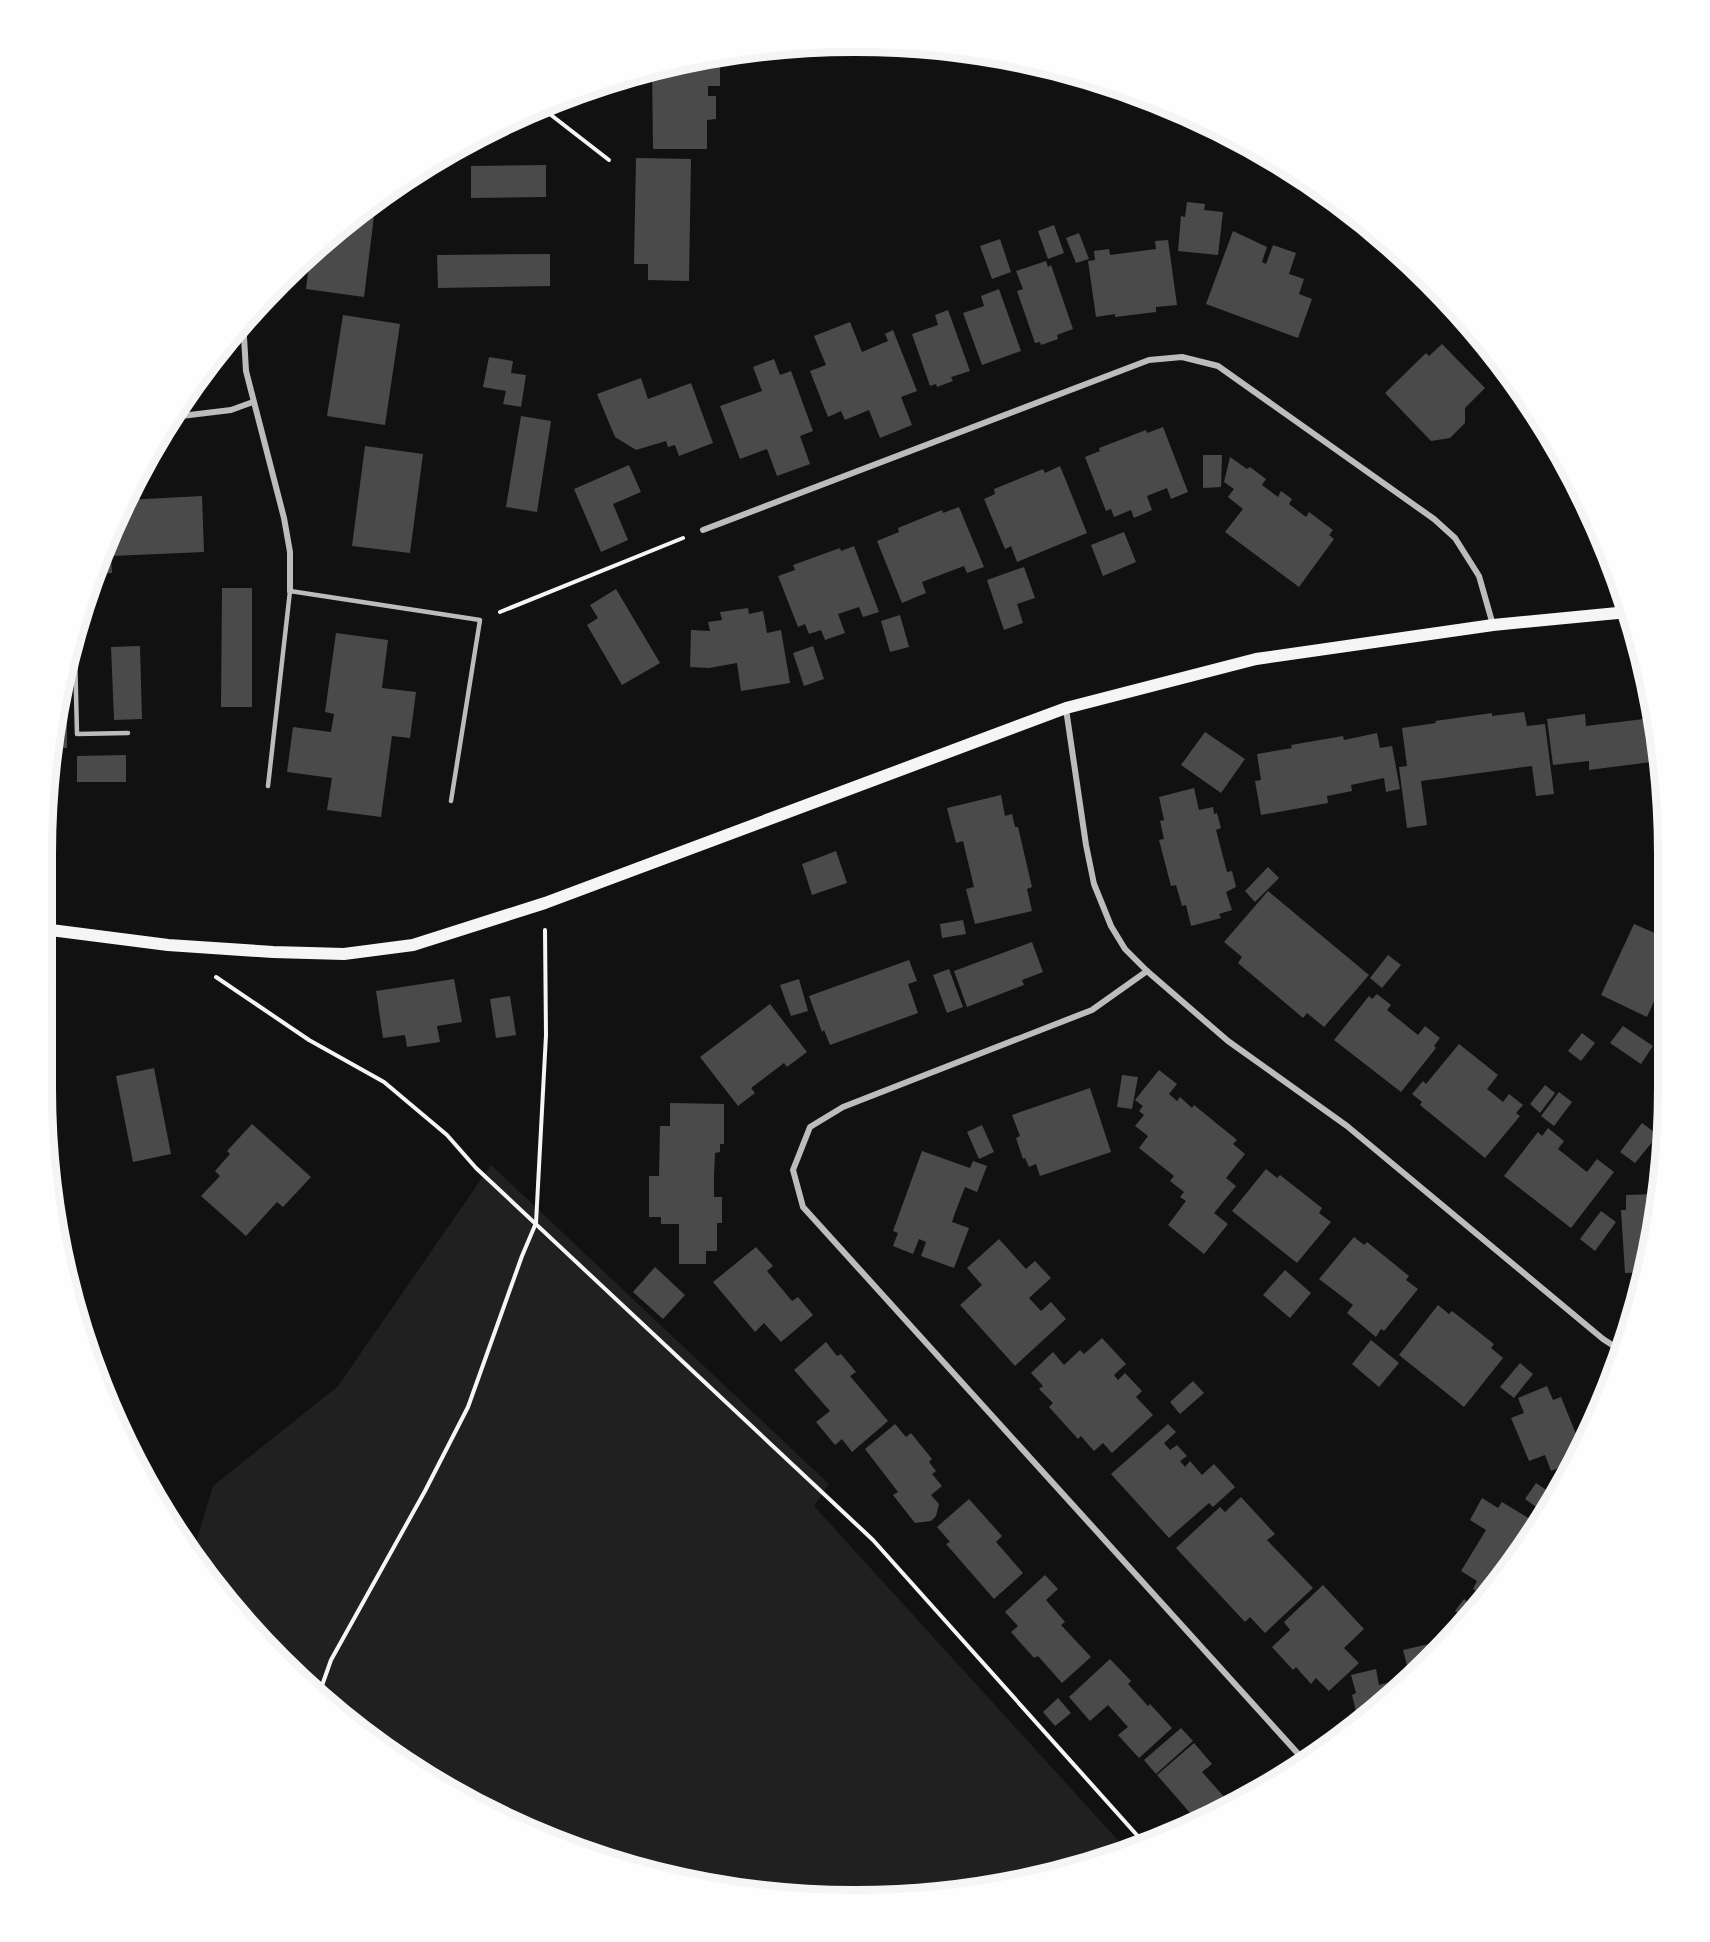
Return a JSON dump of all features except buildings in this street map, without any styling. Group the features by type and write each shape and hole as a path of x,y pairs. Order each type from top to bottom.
{"main road":[{"path":"52,930 168,945 344,954 413,945 545,903 1066,708 1256,659 1493,626 1620,613"}],"street":[{"path":"244,336 246,371 284,518 290,552 290,591"},
{"path":"703,530 1149,360 1182,357 1218,366 1441,525 1455,538 1479,576 1493,626"},
{"path":"184,416 231,410 253,402"},
{"path":"1066,708 1094,884 1111,926 1125,949 1146,972 1228,1041 1347,1126 1615,1346"},
{"path":"1146,972 1092,1010 843,1107 810,1127 793,1170 803,1207 1299,1755"}],"lane":[{"path":"268,786 290,591 480,620 451,801"},
{"path":"74,673 76,734 128,733"}],"path":[{"path":"549,114 609,160"},
{"path":"480,620 703,530"},
{"path":"322,1686 331,1660 425,1491 468,1407 536,1223 546,1035 545,903"},
{"path":"215,976 309,1040 384,1082 447,1135 476,1168 873,1540 1139,1837"}],"shaded area":[{"path":"491,1165 829,1484 814,1506 1121,1844 1063,1862 960,1883 855,1890 803,1888 750,1883 698,1874 597,1847 500,1807 454,1782 366,1724 326,1690 252,1616 218,1576 196,1544 213,1486 338,1386"}]}
